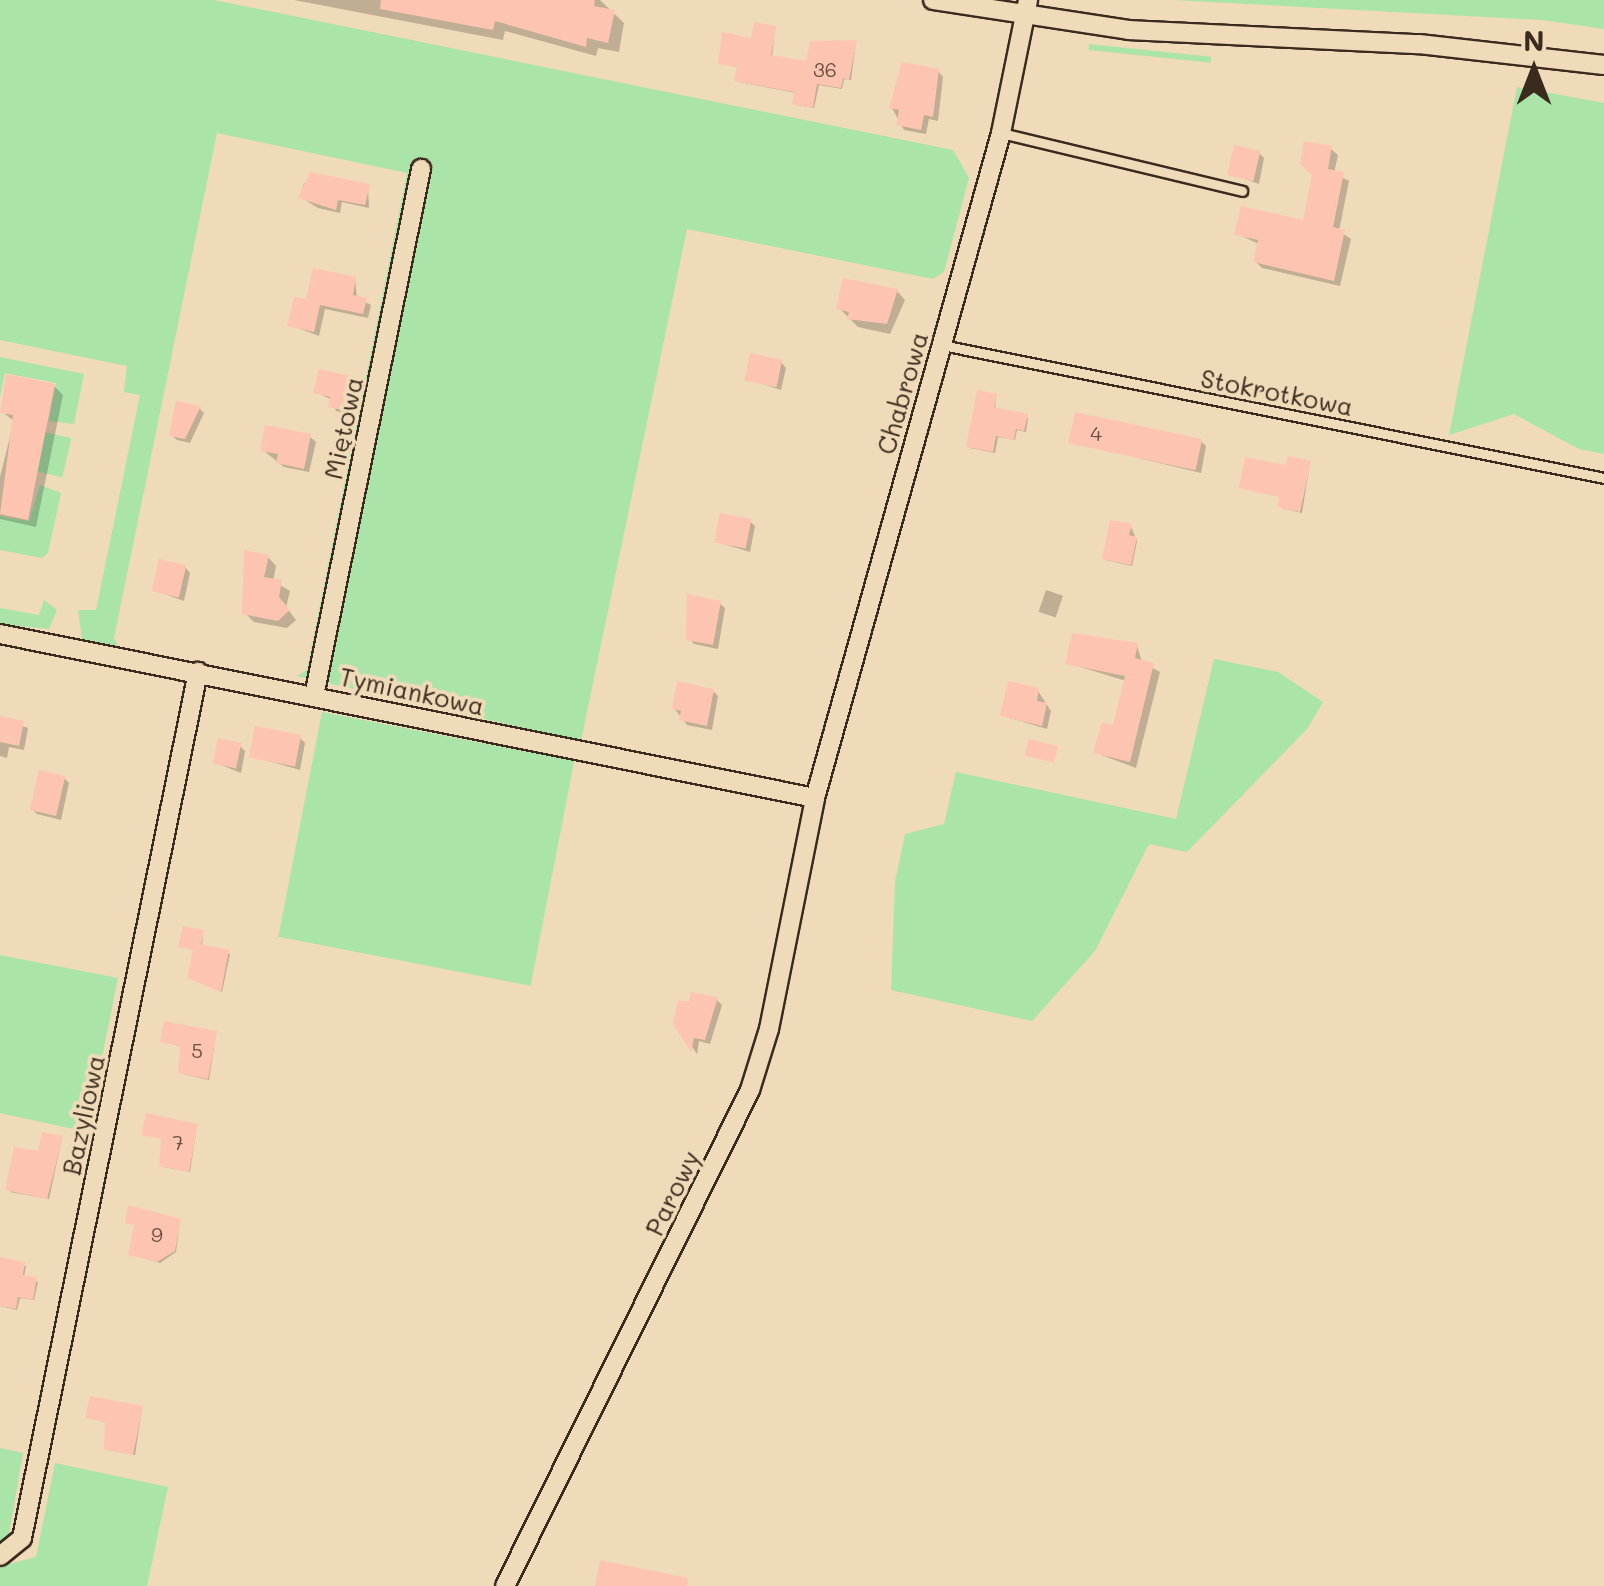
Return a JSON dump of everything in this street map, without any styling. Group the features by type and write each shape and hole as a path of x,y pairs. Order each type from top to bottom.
{"street":[{"path":"933,0 1027,8 1190,36 1497,50 1604,65"},
{"name":"Chabrowa","path":"814,798 1001,134 1027,8"},
{"name":"Miętowa","path":"314,696 421,169"},
{"name":"Tymiankowa","path":"0,634 814,798"},
{"name":"Bazyliowa","path":"0,1556 22,1538 198,672"},
{"name":"Parowy","path":"505,1586 750,1090 769,1029 814,798"}],"lane":[{"path":"1001,134 1242,191"},
{"name":"Stokrotkowa","path":"942,345 1604,478"}],"green space":[{"path":"0,0 214,0 953,150 969,178 944,272 933,279 687,229 581,741 297,676 307,670 407,173 217,133 114,638 118,646 82,639 78,610 96,610 140,395 124,392 127,366 0,340"},
{"path":"1173,0 1604,0 1604,29 1542,20"},
{"path":"1089,44 1211,57 1211,63 1088,50"},
{"path":"1517,87 1604,103 1604,454 1579,449 1514,414 1449,435"},
{"path":"0,357 84,374 74,424 49,421 56,383 5,373 0,397"},
{"path":"44,432 71,438 62,477 35,471"},
{"path":"40,485 61,493 48,553 42,558 0,550 0,516 29,521"},
{"path":"44,600 57,610 49,629 0,624 0,608 39,615"},
{"path":"1214,659 1278,672 1323,702 1308,728 1187,852 1149,844 1095,951 1032,1021 891,990 895,882 905,834 944,824 956,772 1176,819"},
{"path":"322,712 574,761 531,986 278,937"},
{"path":"0,955 118,978 87,1132 0,1113"},
{"path":"0,1448 23,1453 8,1540 0,1544"},
{"path":"55,1463 168,1487 147,1586 0,1586 0,1566 36,1557"}],"building":[{"path":"381,0 595,0 594,6 615,10 608,43 587,38 586,47 495,21 493,30 380,9"},
{"path":"754,22 776,26 771,55 806,61 810,41 857,40 849,80 843,78 841,88 817,84 813,108 792,104 794,92 734,81 737,67 718,64 722,32 751,38"},
{"path":"902,62 939,69 933,117 924,115 921,130 896,125 899,110 889,108"},
{"path":"1304,141 1332,146 1328,169 1344,172 1333,227 1345,230 1334,281 1253,262 1258,240 1234,235 1241,206 1303,220 1312,175 1300,164"},
{"path":"1234,145 1260,151 1253,181 1227,175"},
{"path":"310,172 370,184 365,205 338,200 336,210 298,198"},
{"path":"313,268 356,277 353,295 367,298 363,314 320,305 314,332 287,326 294,297 306,299"},
{"path":"843,278 898,289 887,324 847,319 849,312 836,309"},
{"path":"750,353 782,360 776,387 744,380"},
{"path":"319,369 355,377 347,411 328,407 330,397 313,393"},
{"path":"6,374 55,384 28,520 0,514 13,415 0,413"},
{"path":"977,390 997,394 994,407 1028,414 1024,431 1016,429 1014,440 996,436 993,452 966,447"},
{"path":"176,401 201,406 185,439 169,436"},
{"path":"1075,412 1202,439 1196,470 1068,443"},
{"path":"265,425 311,434 304,469 276,463 278,454 260,451"},
{"path":"1288,456 1311,461 1300,512 1277,507 1279,497 1239,488 1245,457 1286,465"},
{"path":"720,513 751,519 746,549 714,542"},
{"path":"1110,520 1132,524 1129,535 1137,537 1131,565 1102,559"},
{"path":"244,550 269,555 264,577 282,580 279,597 290,610 278,621 242,614"},
{"path":"159,559 186,565 179,597 152,591"},
{"path":"687,594 721,601 713,645 686,640"},
{"path":"1072,633 1138,643 1135,658 1154,663 1130,762 1093,753 1102,722 1113,725 1125,676 1065,664"},
{"path":"677,681 714,689 707,726 679,720 681,711 672,709"},
{"path":"1008,681 1039,688 1037,701 1047,703 1042,726 1000,716"},
{"path":"0,716 24,721 19,746 0,742"},
{"path":"255,726 301,735 295,766 249,757"},
{"path":"218,738 241,743 236,768 213,763"},
{"path":"1029,739 1058,746 1054,763 1025,755"},
{"path":"39,770 65,776 56,816 30,810"},
{"path":"183,926 204,930 201,944 229,950 221,992 187,978 193,950 178,947"},
{"path":"691,992 718,997 705,1040 694,1038 691,1052 673,1024 678,1000 689,1002"},
{"path":"164,1021 217,1031 208,1079 178,1073 180,1046 160,1042"},
{"path":"146,1113 198,1124 189,1172 159,1166 161,1139 141,1135"},
{"path":"42,1132 63,1136 47,1199 5,1190 14,1147 38,1151"},
{"path":"128,1205 181,1219 175,1251 157,1262 128,1255 134,1225 125,1223"},
{"path":"0,1257 25,1262 23,1275 37,1277 33,1300 18,1297 16,1309 0,1306"},
{"path":"90,1396 143,1406 133,1455 104,1449 105,1422 85,1418"},
{"path":"600,1560 688,1578 687,1586 595,1586"}]}
